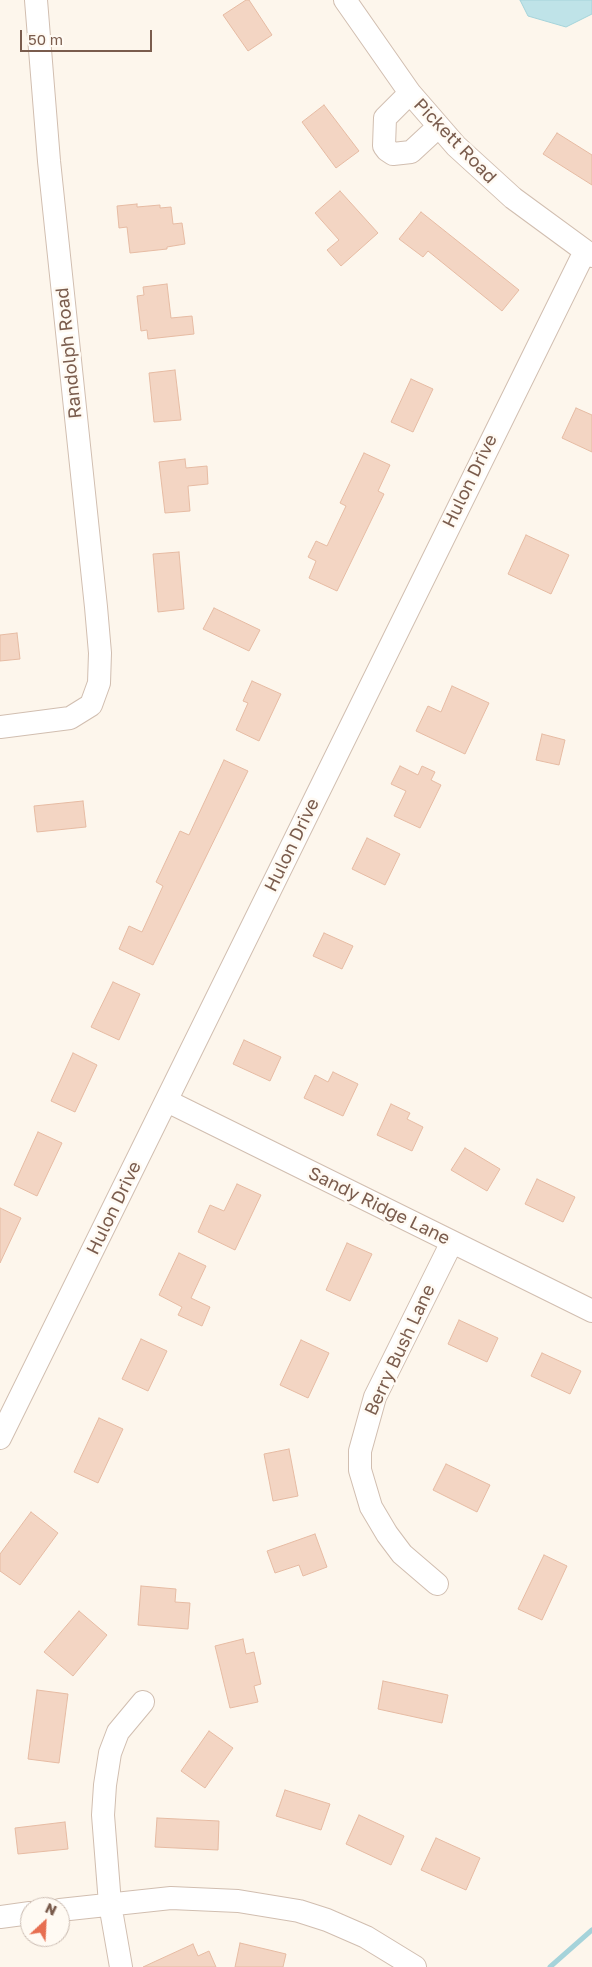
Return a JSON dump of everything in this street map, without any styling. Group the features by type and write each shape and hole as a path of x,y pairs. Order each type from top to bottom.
{"street":[{"name":"Randolph Road","path":"0,727 70,718 91,705 99,683 100,653 49,161 36,0"},
{"name":"Pickett Road","path":"345,0 410,93 438,126 491,180 588,253"},
{"path":"410,93 385,118 384,146 387,150 393,154 411,152 438,126"},
{"name":"Hulon Drive","path":"0,1438 167,1102 461,499 588,253"},
{"name":"Sandy Ridge Lane","path":"167,1102 592,1311"},
{"name":"Berry Bush Lane","path":"437,1584 402,1554 387,1534 371,1507 360,1470 360,1451 375,1397 452,1242"},
{"path":"121,1967 110,1904 103,1815 110,1753 118,1732 143,1702"},
{"path":"70,1909 171,1898 207,1898 299,1911 327,1920 366,1937 415,1967"},
{"path":"0,1917 20,1914"}],"water":[{"path":"520,0 592,0 592,14 566,27 528,16"}],"building":[{"path":"249,0 272,35 248,51 223,15"},
{"path":"324,105 359,151 336,168 302,122"},
{"path":"557,133 592,155 592,185 543,154"},
{"path":"340,191 378,233 341,266 327,250 339,240 315,213"},
{"path":"137,204 137,207 160,205 160,208 171,207 173,224 182,223 185,244 167,247 167,249 130,253 127,227 119,228 117,206"},
{"path":"421,212 519,290 502,311 428,251 423,257 399,239"},
{"path":"167,284 171,318 192,316 194,334 148,339 147,330 141,331 137,296 144,295 143,287"},
{"path":"175,370 181,420 154,422 149,373"},
{"path":"411,379 433,389 413,432 391,422"},
{"path":"576,408 592,415 592,452 562,438"},
{"path":"364,453 390,465 378,491 384,494 337,591 309,578 316,561 308,557 316,541 327,546 346,506 340,503"},
{"path":"185,459 186,468 207,466 208,484 188,486 190,511 165,513 159,462"},
{"path":"526,535 569,555 551,594 508,574"},
{"path":"179,552 184,609 158,612 153,554"},
{"path":"214,608 260,630 249,651 203,629"},
{"path":"17,633 20,659 0,661 0,635"},
{"path":"252,681 281,694 259,741 236,730 248,703 243,701"},
{"path":"452,686 489,703 465,754 416,731 428,706 441,712"},
{"path":"542,734 565,740 559,765 536,760"},
{"path":"224,760 248,771 153,965 119,949 129,926 142,932 163,886 156,882 180,831 189,835"},
{"path":"400,766 418,775 422,766 435,772 431,780 441,785 420,828 394,816 406,791 391,784"},
{"path":"83,801 86,827 37,832 34,806"},
{"path":"367,838 400,854 385,885 352,869"},
{"path":"324,933 353,946 342,969 313,956"},
{"path":"113,982 140,994 119,1040 91,1027"},
{"path":"244,1040 281,1057 270,1081 233,1064"},
{"path":"73,1053 97,1065 75,1112 51,1101"},
{"path":"333,1072 358,1084 343,1116 304,1098 315,1075 328,1082"},
{"path":"391,1104 410,1113 407,1119 423,1127 412,1151 377,1135"},
{"path":"38,1132 62,1143 37,1196 14,1185"},
{"path":"465,1148 500,1169 487,1191 451,1170"},
{"path":"537,1179 575,1197 563,1222 525,1204"},
{"path":"237,1184 261,1195 235,1250 198,1232 210,1205 224,1211"},
{"path":"0,1208 21,1218 0,1263"},
{"path":"347,1243 372,1254 350,1301 326,1290"},
{"path":"179,1253 206,1266 191,1298 210,1307 202,1326 178,1315 182,1307 159,1295"},
{"path":"459,1320 498,1338 487,1362 448,1344"},
{"path":"141,1339 167,1351 148,1391 122,1379"},
{"path":"301,1340 329,1353 308,1398 280,1385"},
{"path":"542,1353 581,1371 570,1394 531,1376"},
{"path":"99,1418 123,1429 98,1483 74,1472"},
{"path":"289,1449 298,1496 273,1501 264,1454"},
{"path":"446,1464 490,1485 477,1512 433,1490"},
{"path":"31,1512 58,1533 20,1585 0,1571 0,1554"},
{"path":"315,1534 327,1567 303,1576 299,1565 275,1573 267,1551"},
{"path":"544,1555 567,1566 542,1620 518,1609"},
{"path":"141,1586 176,1589 175,1602 190,1603 188,1629 138,1625"},
{"path":"79,1611 107,1635 73,1676 44,1652"},
{"path":"243,1639 246,1654 254,1652 261,1684 254,1686 258,1702 230,1708 215,1646"},
{"path":"383,1681 448,1695 442,1723 378,1709"},
{"path":"37,1690 68,1694 59,1763 28,1759"},
{"path":"209,1731 233,1748 205,1788 181,1771"},
{"path":"285,1790 330,1804 321,1830 276,1816"},
{"path":"359,1815 404,1836 391,1865 346,1844"},
{"path":"157,1818 219,1821 218,1850 155,1847"},
{"path":"65,1822 68,1849 18,1854 15,1828"},
{"path":"436,1838 480,1858 466,1890 421,1870"},
{"path":"240,1943 286,1954 283,1967 235,1967"},
{"path":"193,1944 198,1956 209,1951 216,1967 143,1967"}],"waterway":[{"path":"550,1967 592,1930"}]}
